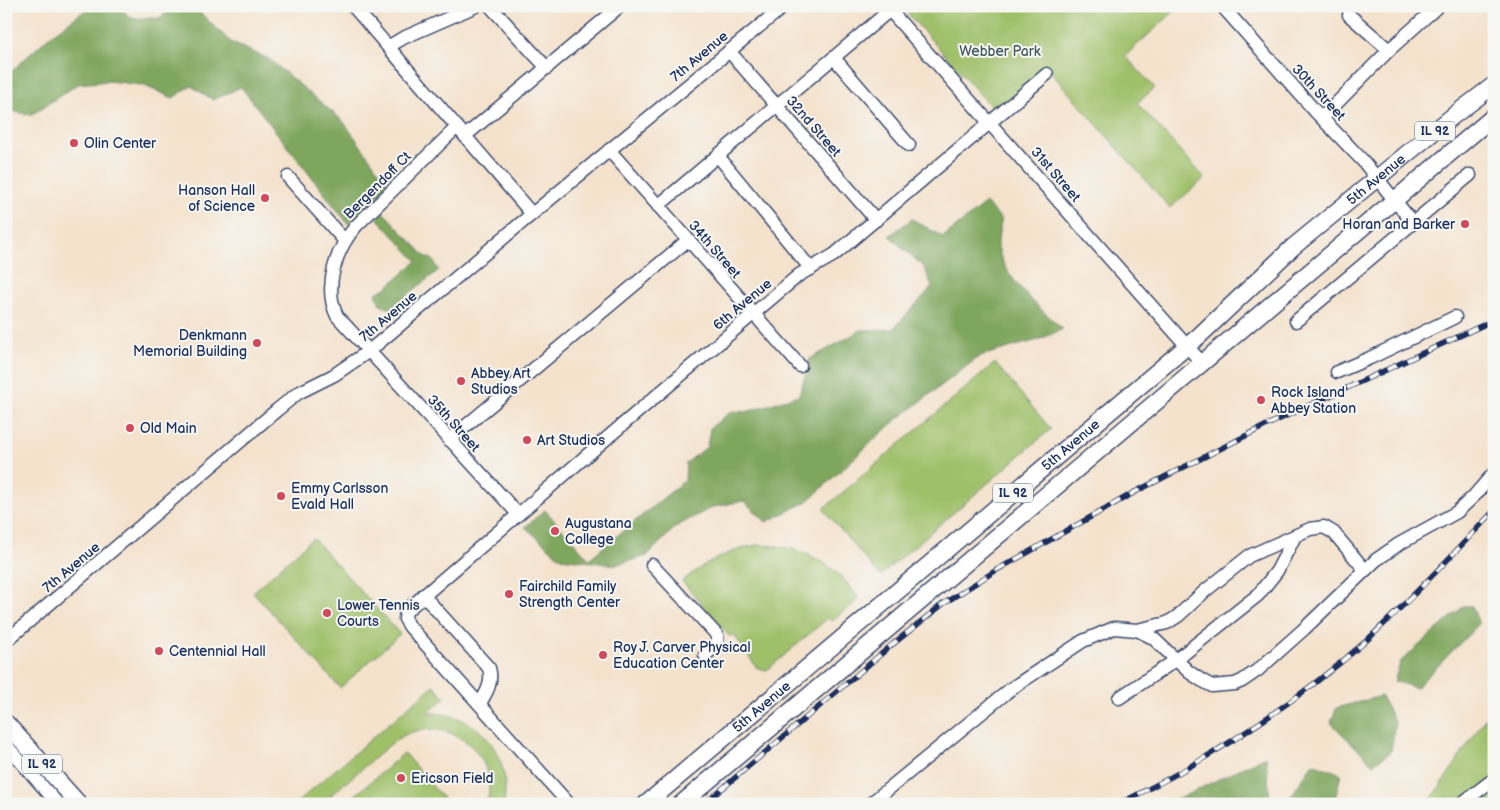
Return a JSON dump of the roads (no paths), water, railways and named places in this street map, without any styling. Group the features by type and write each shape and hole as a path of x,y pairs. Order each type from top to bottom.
{"main road":[{"name":"5th Avenue","path":"646,804 1188,346 1277,261 1453,116 1494,85"},
{"name":"5th Avenue","path":"681,804 1494,116"},
{"name":"IL 92","path":"6,723 79,804"}],"street":[{"path":"353,6 532,214"},
{"path":"388,47 403,38 476,6"},
{"path":"490,6 547,68"},
{"name":"Bergendoff Ct","path":"369,352 337,316 334,309 332,285 334,266 344,240 356,226 461,132 547,68 620,6"},
{"name":"7th Avenue","path":"6,641 82,578 180,491 298,393 334,375 369,352 532,214 784,6"},
{"name":"30th Street","path":"1222,6 1377,179 1413,223"},
{"path":"1322,118 1390,50 1438,6"},
{"path":"658,206 834,58 888,8"},
{"name":"31st Street","path":"888,8 1202,363"},
{"path":"1349,15 1390,50"},
{"name":"32nd Street","path":"729,51 876,220"},
{"path":"834,58 909,145"},
{"name":"6th Avenue","path":"569,804 406,621 406,611 799,275 834,255 1047,74"},
{"name":"34th Street","path":"609,150 800,366"},
{"path":"718,156 811,269"},
{"path":"1296,321 1470,174"},
{"path":"288,177 344,240"},
{"path":"449,440 688,240"},
{"path":"1337,372 1455,317"},
{"name":"35th Street","path":"369,352 518,514"},
{"path":"1137,630 1153,638 1176,660 1201,680 1212,686 1235,684 1242,681 1258,670 1304,629 1365,570 1399,544 1457,512 1494,474"},
{"path":"870,804 1012,688 1083,641 1114,628 1137,630 1168,623 1249,556 1310,529 1324,527 1334,533 1365,570"},
{"path":"1119,698 1176,660 1258,594 1277,571 1295,536"},
{"path":"652,564 717,635 716,646 705,655"},
{"path":"424,595 489,668 490,682 488,690 480,703"},
{"path":"6,745 52,801"},
{"path":"1461,804 1494,779"}],"railway":[{"path":"704,804 893,644 943,604 995,571 1135,492 1267,425 1494,320"},
{"path":"1119,804 1221,748 1264,720 1327,674 1399,610 1494,511"}],"place":[{"name":"Olin Center","path":"74,143"},
{"name":"Hanson Hall of Science","path":"265,198"},
{"name":"Horan and Barker","path":"1465,224"},
{"name":"Denkmann Memorial Building","path":"257,343"},
{"name":"Abbey Art Studios","path":"461,381"},
{"name":"Rock Island Abbey Station","path":"1261,400"},
{"name":"Old Main","path":"130,428"},
{"name":"Art Studios","path":"527,440"},
{"name":"Emmy Carlsson Evald Hall","path":"281,496"},
{"name":"Augustana College","path":"555,531"},
{"name":"Fairchild Family Strength Center","path":"509,594"},
{"name":"Lower Tennis Courts","path":"327,613"},
{"name":"Centennial Hall","path":"159,651"},
{"name":"Roy J. Carver Physical Education Center","path":"603,655"},
{"name":"Ericson Field","path":"401,778"}],"park label":[{"name":"Webber Park","path":"1000,51"}]}
